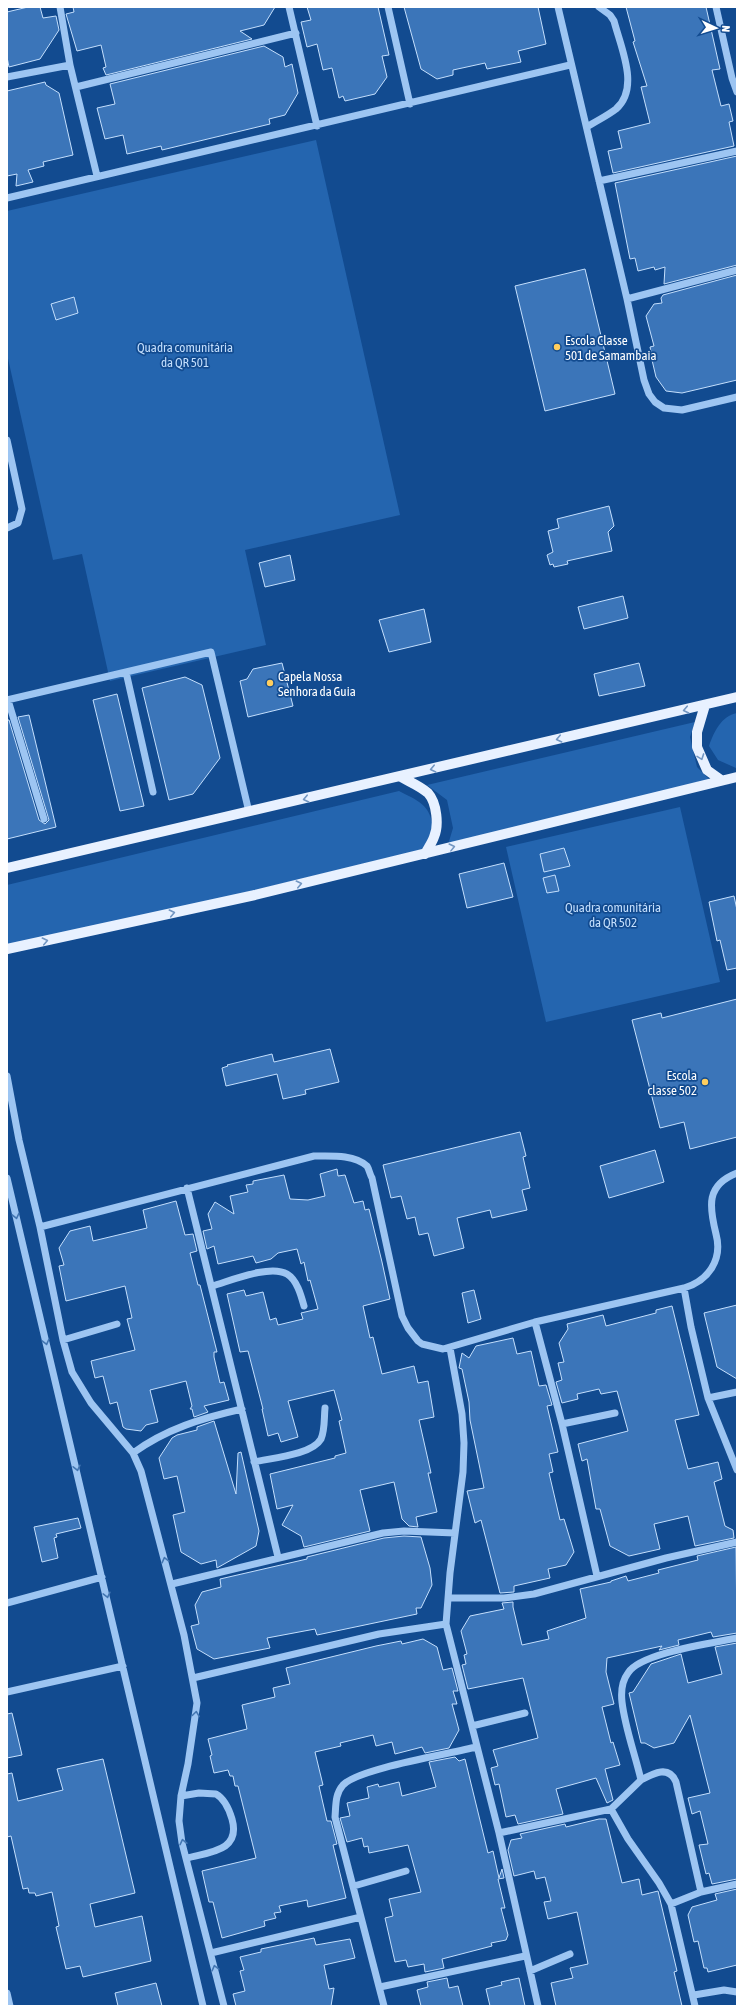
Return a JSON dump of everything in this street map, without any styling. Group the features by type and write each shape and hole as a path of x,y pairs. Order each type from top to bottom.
{"main road":[{"path":"7,868 401,777 737,697"},
{"path":"704,706 696,732 697,747 707,770 721,780"},
{"path":"401,777 417,785 429,794 434,808 437,827 434,838 425,854"},
{"path":"7,949 255,895 737,777"}],"street":[{"path":"60,7 70,65 97,176"},
{"path":"289,7 317,126"},
{"path":"388,7 410,104"},
{"path":"558,7 570,65 600,181 648,394 655,402 664,408 682,410 737,397"},
{"path":"587,127 616,109 624,100 628,91 629,79 614,21 610,15 599,7"},
{"path":"716,7 732,78 737,92"},
{"path":"76,87 296,33"},
{"path":"7,77 70,65"},
{"path":"7,198 570,65"},
{"path":"600,181 737,151"},
{"path":"627,299 737,270"},
{"path":"7,440 22,509 18,523 7,528"},
{"path":"44,818 8,700 211,652 249,812"},
{"path":"126,672 153,792"},
{"path":"7,1076 19,1140 40,1227 63,1340 72,1372 91,1403 133,1453 148,1494 172,1584 193,1678 197,1703 188,1764 181,1796 179,1821 224,2006"},
{"path":"40,1227 314,1156 336,1156 354,1160 367,1167 382,1221 402,1316 408,1328 422,1344 443,1349 535,1322 684,1288 702,1280 713,1266 717,1246 716,1234 710,1215 713,1193 718,1185 727,1177 737,1173"},
{"path":"7,1178 203,2006"},
{"path":"187,1188 278,1557"},
{"path":"212,1286 263,1272 279,1270 288,1274 294,1282 299,1290 304,1306"},
{"path":"684,1288 691,1327 708,1398 737,1470"},
{"path":"535,1322 562,1424 597,1576"},
{"path":"63,1340 116,1324"},
{"path":"450,1348 462,1414 464,1443 462,1480 446,1624 499,1833 538,2006"},
{"path":"708,1398 737,1392"},
{"path":"254,1462 298,1453 314,1446 320,1440 323,1432 324,1408"},
{"path":"133,1453 148,1442 186,1424 242,1410"},
{"path":"562,1424 615,1413"},
{"path":"172,1584 278,1557 383,1533 404,1531 455,1533"},
{"path":"448,1598 504,1598 534,1594 597,1576 737,1542"},
{"path":"7,1603 102,1577"},
{"path":"193,1678 378,1634 446,1624"},
{"path":"642,1780 622,1703 622,1692 628,1672 641,1662 655,1656 737,1638"},
{"path":"7,1692 123,1666"},
{"path":"472,1726 525,1713"},
{"path":"384,2006 335,1817 338,1791 344,1784 361,1774 476,1747"},
{"path":"499,1833 611,1809 642,1780 659,1771 667,1773 674,1778 701,1892"},
{"path":"181,1796 199,1793 216,1794 226,1804 235,1828 234,1836 227,1846 212,1852 187,1858"},
{"path":"611,1809 625,1834 659,1883 671,1904 694,1995 695,2006"},
{"path":"354,1886 406,1871"},
{"path":"671,1904 701,1892 737,1884"},
{"path":"211,1953 361,1917"},
{"path":"530,1971 570,1954"},
{"path":"380,1987 526,1956"},
{"path":"694,1995 724,1990 737,1992"},
{"path":"7,1993 10,2006"}],"green space":[{"name":"Quadra comunitária da QR 501","path":"316,140 400,515 245,550 266,645 110,681 82,554 53,560 7,354 7,211"},
{"path":"737,713 736,768 718,760 709,746 713,735 722,721"},
{"path":"695,722 690,737 697,767 712,782 447,848 453,828 447,800 427,785"},
{"path":"399,791 420,802 431,817 434,834 421,850 7,950 7,885"},
{"name":"Quadra comunitária da QR 502","path":"680,807 720,982 546,1022 506,847"}],"building":[{"path":"28,7 40,7 43,18 56,16 59,30 40,59 9,67 7,57 7,12"},
{"path":"73,7 275,7 264,25 240,31 252,39 106,75 103,68 106,67 101,45 77,51 66,14 74,12"},
{"path":"307,7 378,7 389,55 382,56 387,77 375,94 345,101 343,96 339,98 332,68 323,70 317,44 307,47 301,22 311,20"},
{"path":"404,7 538,7 546,44 518,51 521,62 487,69 485,63 453,70 453,75 437,79 421,69"},
{"path":"626,7 706,7 720,69 712,70 721,106 729,104 733,121 729,122 734,146 613,173 608,151 622,148 618,131 650,123 641,87 647,86 633,42 635,41"},
{"path":"264,46 283,57 285,67 292,64 298,93 285,115 269,119 270,124 162,150 161,146 127,154 123,135 105,139 97,108 115,104 110,84"},
{"path":"45,82 46,85 59,93 73,155 43,162 44,166 28,170 33,182 16,186 17,174 7,176 7,91"},
{"path":"737,156 737,265 664,284 665,267 655,270 654,267 638,271 635,258 630,259 615,183"},
{"name":"Escola Classe 501 de Samambaia","path":"585,269 615,394 545,411 515,286"},
{"path":"737,275 737,380 682,393 666,391 656,377 650,347 654,346 646,316 654,304 662,303 661,298 663,295"},
{"path":"74,297 78,313 56,320 51,304"},
{"path":"609,506 614,526 608,532 612,551 567,561 568,564 554,567 553,564 550,565 547,555 553,552 548,531 559,528 557,519"},
{"path":"290,555 295,580 265,587 259,563"},
{"path":"623,596 628,618 584,629 578,607"},
{"path":"424,609 431,642 389,652 379,620"},
{"name":"Capela Nossa Senhora da Guia","path":"282,663 293,706 248,717 240,681 247,679 253,669"},
{"path":"639,663 645,686 599,696 594,674"},
{"path":"185,677 202,685 220,758 193,794 169,800 142,688"},
{"path":"117,694 144,806 120,811 93,700"},
{"path":"29,715 56,827 7,839 7,720 9,720 39,820 45,824 49,820 18,717"},
{"path":"564,848 570,866 544,872 540,854"},
{"path":"504,863 513,897 467,908 459,874"},
{"path":"555,875 559,891 547,893 543,878"},
{"path":"734,896 737,910 737,968 727,970 720,940 717,941 709,902"},
{"name":"Escola classe 502","path":"737,999 737,1137 690,1149 684,1122 660,1128 632,1020 661,1013 662,1018"},
{"path":"330,1049 339,1082 305,1090 306,1094 283,1099 277,1074 226,1086 222,1068 228,1066 227,1065 272,1054 274,1062"},
{"path":"520,1132 526,1156 523,1157 530,1188 522,1190 527,1210 492,1218 490,1210 457,1218 464,1248 434,1256 428,1233 419,1235 415,1217 407,1219 401,1196 391,1198 383,1165"},
{"path":"655,1150 664,1182 609,1198 600,1166"},
{"path":"337,1169 338,1176 345,1175 354,1203 363,1201 365,1210 369,1209 382,1262 390,1299 363,1306 370,1338 373,1337 382,1374 414,1366 418,1383 428,1381 434,1417 419,1420 431,1473 428,1473 437,1512 416,1517 418,1527 409,1526 402,1519 394,1482 360,1490 370,1531 304,1547 301,1536 282,1525 293,1505 277,1509 270,1474 335,1458 335,1456 346,1453 339,1421 342,1420 334,1390 288,1401 298,1437 281,1442 278,1433 268,1436 263,1409 248,1351 240,1352 227,1294 244,1290 246,1296 263,1292 270,1320 276,1318 278,1325 303,1319 301,1313 318,1309 310,1280 308,1281 304,1262 301,1264 297,1249 278,1253 271,1259 256,1263 253,1256 218,1264 214,1246 207,1249 203,1231 212,1229 208,1214 215,1202 234,1214 230,1196 248,1192 246,1185 253,1184 253,1181 284,1175 290,1199 308,1200 325,1196 320,1174"},
{"path":"176,1201 185,1235 193,1234 197,1251 190,1253 198,1285 200,1285 217,1352 214,1352 214,1357 220,1383 224,1382 229,1400 204,1406 208,1412 194,1417 192,1409 190,1409 192,1406 186,1381 150,1390 158,1422 146,1425 141,1431 126,1429 123,1427 117,1402 110,1404 103,1376 95,1378 91,1361 135,1350 127,1319 132,1318 125,1286 66,1301 59,1266 64,1265 59,1248 70,1231 90,1226 93,1241 147,1228 143,1210"},
{"path":"474,1290 481,1319 468,1323 462,1293"},
{"path":"737,1305 737,1379 717,1367 704,1313"},
{"path":"672,1306 699,1415 675,1420 688,1469 718,1462 722,1479 714,1482 725,1526 733,1530 734,1538 695,1546 688,1516 654,1524 660,1549 629,1556 610,1546 600,1509 596,1509 587,1459 582,1461 578,1444 628,1431 617,1391 601,1394 599,1389 577,1394 578,1399 562,1403 556,1382 562,1380 558,1363 564,1362 559,1343 568,1329 567,1324 603,1315 606,1326 656,1313 656,1310"},
{"path":"513,1338 517,1354 531,1351 539,1386 546,1385 552,1405 547,1406 558,1452 549,1454 553,1472 549,1473 560,1520 564,1519 574,1552 566,1565 548,1569 550,1578 514,1586 514,1592 500,1593 481,1520 475,1523 467,1491 484,1488 470,1420 469,1402 462,1369 459,1368 462,1353 469,1358 476,1346"},
{"path":"214,1421 236,1494 238,1453 241,1452 259,1531 256,1546 217,1568 216,1560 201,1564 181,1552 173,1515 185,1512 177,1476 164,1479 159,1458 172,1438 177,1435 197,1430 197,1427"},
{"path":"78,1518 81,1528 56,1534 57,1537 54,1538 58,1558 42,1562 34,1527"},
{"path":"404,1536 421,1537 430,1568 432,1585 421,1608 416,1608 417,1614 317,1635 315,1629 267,1638 270,1648 214,1659 197,1649 191,1626 199,1624 195,1605 202,1592 221,1587 220,1579 307,1559 307,1557 384,1538"},
{"path":"736,1547 737,1633 713,1637 711,1632 678,1640 679,1645 659,1650 662,1646 607,1658 606,1672 614,1704 602,1707 611,1743 613,1742 620,1765 605,1769 613,1800 607,1803 596,1778 556,1789 563,1814 518,1824 515,1815 506,1817 499,1784 495,1785 491,1768 498,1766 493,1750 538,1738 523,1678 468,1689 462,1665 466,1664 464,1655 467,1654 461,1631 470,1616 504,1609 502,1603 513,1602 522,1645 549,1639 547,1631 586,1618 580,1589 611,1582 626,1576 628,1581 659,1573 658,1570 698,1560 697,1556"},
{"path":"423,1639 437,1647 443,1670 452,1668 458,1691 453,1691 457,1704 452,1704 459,1730 449,1748 425,1753 422,1747 395,1754 392,1742 376,1746 373,1735 340,1743 341,1746 315,1752 323,1785 319,1786 327,1821 331,1821 337,1844 333,1845 346,1898 308,1907 307,1900 279,1906 281,1912 274,1913 276,1918 264,1921 265,1926 222,1938 213,1902 209,1902 202,1871 256,1858 238,1786 235,1786 233,1776 230,1776 228,1770 214,1773 208,1739 247,1729 242,1705 275,1697 273,1688 290,1684 286,1668 376,1646 401,1641 402,1644"},
{"path":"737,1643 737,1879 712,1884 709,1873 706,1874 699,1845 708,1844 700,1811 692,1814 688,1798 710,1793 690,1715 674,1743 654,1748 645,1743 641,1743 629,1693 633,1692 651,1664 681,1654 688,1683 722,1674 715,1647"},
{"path":"12,1713 22,1755 7,1758 7,1714"},
{"path":"455,1757 459,1761 465,1759 488,1853 493,1851 499,1878 502,1869 504,1878 498,1879 505,1908 501,1908 508,1935 506,1940 491,1943 492,1946 442,1959 444,1968 425,1972 424,1964 408,1967 406,1960 395,1962 385,1918 393,1916 389,1899 421,1892 408,1845 369,1853 368,1846 364,1847 362,1838 347,1842 340,1818 350,1816 347,1803 369,1798 367,1787 378,1784 379,1787 399,1782 402,1796 436,1787 429,1762"},
{"path":"103,1759 135,1893 90,1904 95,1927 142,1916 151,1961 83,1977 80,1966 66,1969 56,1927 59,1926 52,1892 36,1896 35,1893 29,1893 28,1888 23,1889 11,1836 7,1837 7,1774 12,1773 18,1801 63,1790 57,1769"},
{"path":"599,1819 606,1819 622,1883 639,1879 642,1895 658,1891 677,1971 674,1972 682,2006 556,2006 551,1983 573,1978 570,1968 588,1964 577,1912 548,1919 544,1902 551,1901 545,1877 536,1879 534,1871 514,1876 508,1850 511,1840 522,1838 520,1834 565,1824 566,1827"},
{"path":"737,1889 737,1965 708,1972 707,1968 704,1968 698,1941 694,1942 688,1915 692,1907 717,1900 715,1894"},
{"path":"314,1938 316,1945 350,1939 355,1958 324,1965 329,1989 334,1988 331,2006 236,2006 233,1994 245,1991 240,1971 244,1970 240,1957 261,1952 261,1949"},
{"path":"447,1978 449,1988 458,1986 463,2006 421,2006 417,1990 428,1987 427,1982"},
{"path":"519,1978 525,2006 490,2006 486,1989 502,1985 501,1982"},
{"path":"156,1983 162,2006 118,2006 115,1993"}],"place":[{"name":"Escola Classe 501 de Samambaia","path":"557,347"},
{"name":"Capela Nossa Senhora da Guia","path":"270,683"},
{"name":"Escola classe 502","path":"705,1082"}]}
